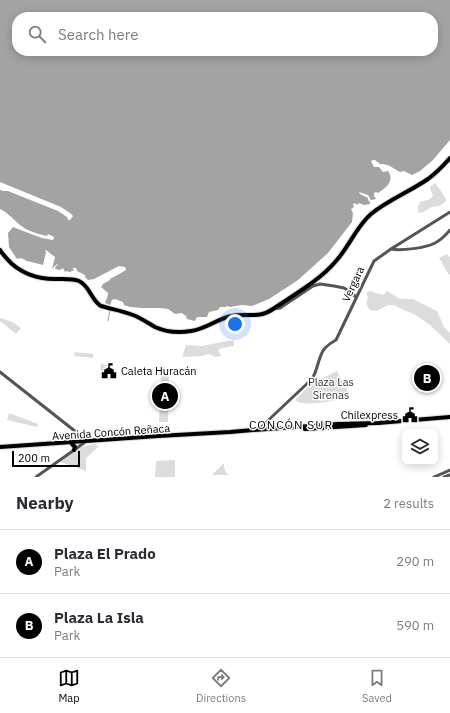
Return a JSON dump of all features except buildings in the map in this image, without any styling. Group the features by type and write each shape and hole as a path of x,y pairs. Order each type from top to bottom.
{"main road":[{"path":"0,250 15,267 28,275 38,278 74,280 81,283 86,286 99,306 134,315 162,329 177,332 192,331 230,316 260,315 266,314 273,310 331,267 346,249 362,224 372,214 385,204 428,179 450,158"},
{"name":"Avenida Concón Reñaca","path":"230,432 247,433 450,418"},
{"name":"Avenida Concón Reñaca","path":"0,447 167,438 259,429 378,423"},
{"name":"Avenida Concón Reñaca","path":"36,444 72,444 84,442"},
{"path":"72,444 75,447 74,450"}],"street":[{"name":"Vergara","path":"259,429 312,379 324,349 336,340 374,261 391,248 450,212"},
{"path":"391,248 402,250 433,244 450,230"},
{"path":"273,310 280,308 313,286 320,284 344,288 356,297"},
{"path":"0,372 86,439 74,450 36,477"},
{"path":"434,477 450,470"},
{"path":"444,477 450,475"}],"green space":[{"path":"435,183 446,200 439,206 432,207 421,213 418,212 420,202 432,197 433,195 430,187"},
{"path":"447,254 450,257 449,275 439,258"},
{"path":"370,291 383,295 387,291 400,299 413,299 437,311 444,327 450,333 450,344 430,325 414,314 394,305 388,305 377,311 370,310 367,304 368,297 366,293"},
{"path":"0,318 16,324 21,328 16,334 0,321"},
{"path":"233,340 234,346 218,350 221,356 216,357 209,354 202,356 182,357 186,345 202,346"},
{"path":"75,352 93,354 93,358 74,356"},
{"path":"101,364 107,365 106,376 100,376"},
{"path":"430,367 440,375 422,392 413,382"},
{"name":"Plaza Las Sirenas","path":"337,371 346,387 349,397 317,403 303,403 295,400 311,384"},
{"path":"161,372 169,372 168,422 159,422"},
{"path":"9,413 38,424 37,427 7,420"},
{"path":"95,444 99,446 86,458 86,471 60,462 80,448"},
{"path":"175,460 175,477 155,477 156,461"},
{"path":"224,463 225,471 229,475 212,475"}],"shaded area":[{"path":"0,0 450,0 450,140 433,160 420,171 412,175 404,171 400,172 389,165 380,164 375,160 371,161 374,167 379,167 383,172 388,171 391,178 389,184 378,193 374,193 376,199 371,200 368,195 359,192 368,198 370,204 353,204 354,207 351,209 353,213 352,222 328,253 298,280 269,299 252,306 242,305 220,307 218,310 209,312 207,317 197,317 195,321 187,319 182,313 175,314 168,309 130,307 115,299 112,300 110,305 105,303 108,293 101,287 110,279 126,270 125,267 119,266 94,279 88,280 85,275 77,271 76,268 73,268 73,271 65,272 63,268 60,270 55,269 58,265 57,264 52,269 55,257 46,250 43,265 21,258 17,259 9,247 8,233 13,227 42,238 53,240 54,237 48,234 47,236 26,229 0,209 0,190 8,191 58,211 70,220 73,216 61,207 0,182"}],"waterway":[{"path":"108,321 110,310"}],"place":[{"name":"Caleta Huracán","path":"109,371"},
{"name":"Plaza La Isla","path":"427,378"},
{"name":"Plaza El Prado","path":"165,396"},
{"name":"Chilexpress","path":"410,415"}],"district":[{"name":"CONCÓN SUR","path":"291,425"}]}
